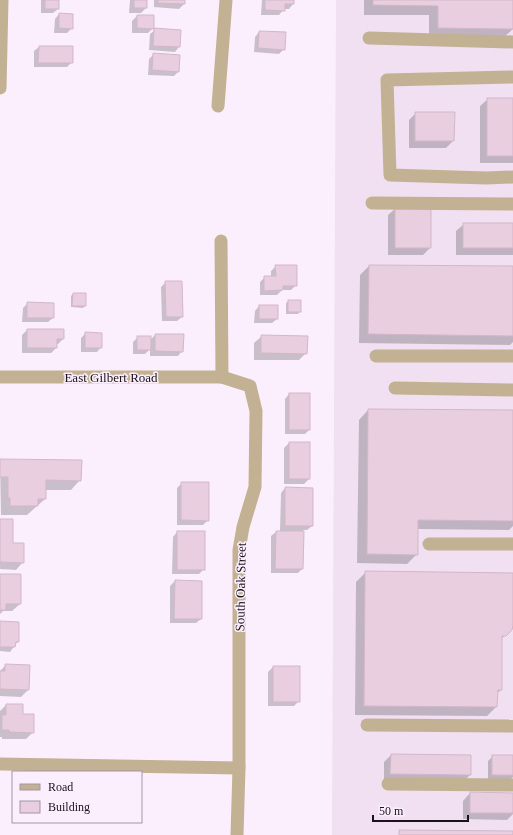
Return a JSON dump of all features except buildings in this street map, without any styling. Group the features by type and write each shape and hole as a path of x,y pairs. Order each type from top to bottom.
{"street":[{"path":"0,88 2,0"},
{"path":"218,106 226,0"},
{"path":"369,38 513,42"},
{"path":"513,77 387,80 390,175 486,178 513,177"},
{"path":"372,203 513,204"},
{"path":"221,241 222,377"},
{"path":"376,356 513,356"},
{"name":"East Gilbert Road","path":"0,377 222,377"},
{"name":"South Oak Street","path":"222,377 250,386 256,411 255,487 243,527 239,550 239,768 237,835"},
{"path":"395,388 513,390"},
{"path":"429,544 513,544"},
{"path":"367,725 513,726"},
{"path":"0,764 239,768"},
{"path":"388,784 513,785"}],"shaded area":[{"path":"336,0 513,0 513,835 332,835"}]}
